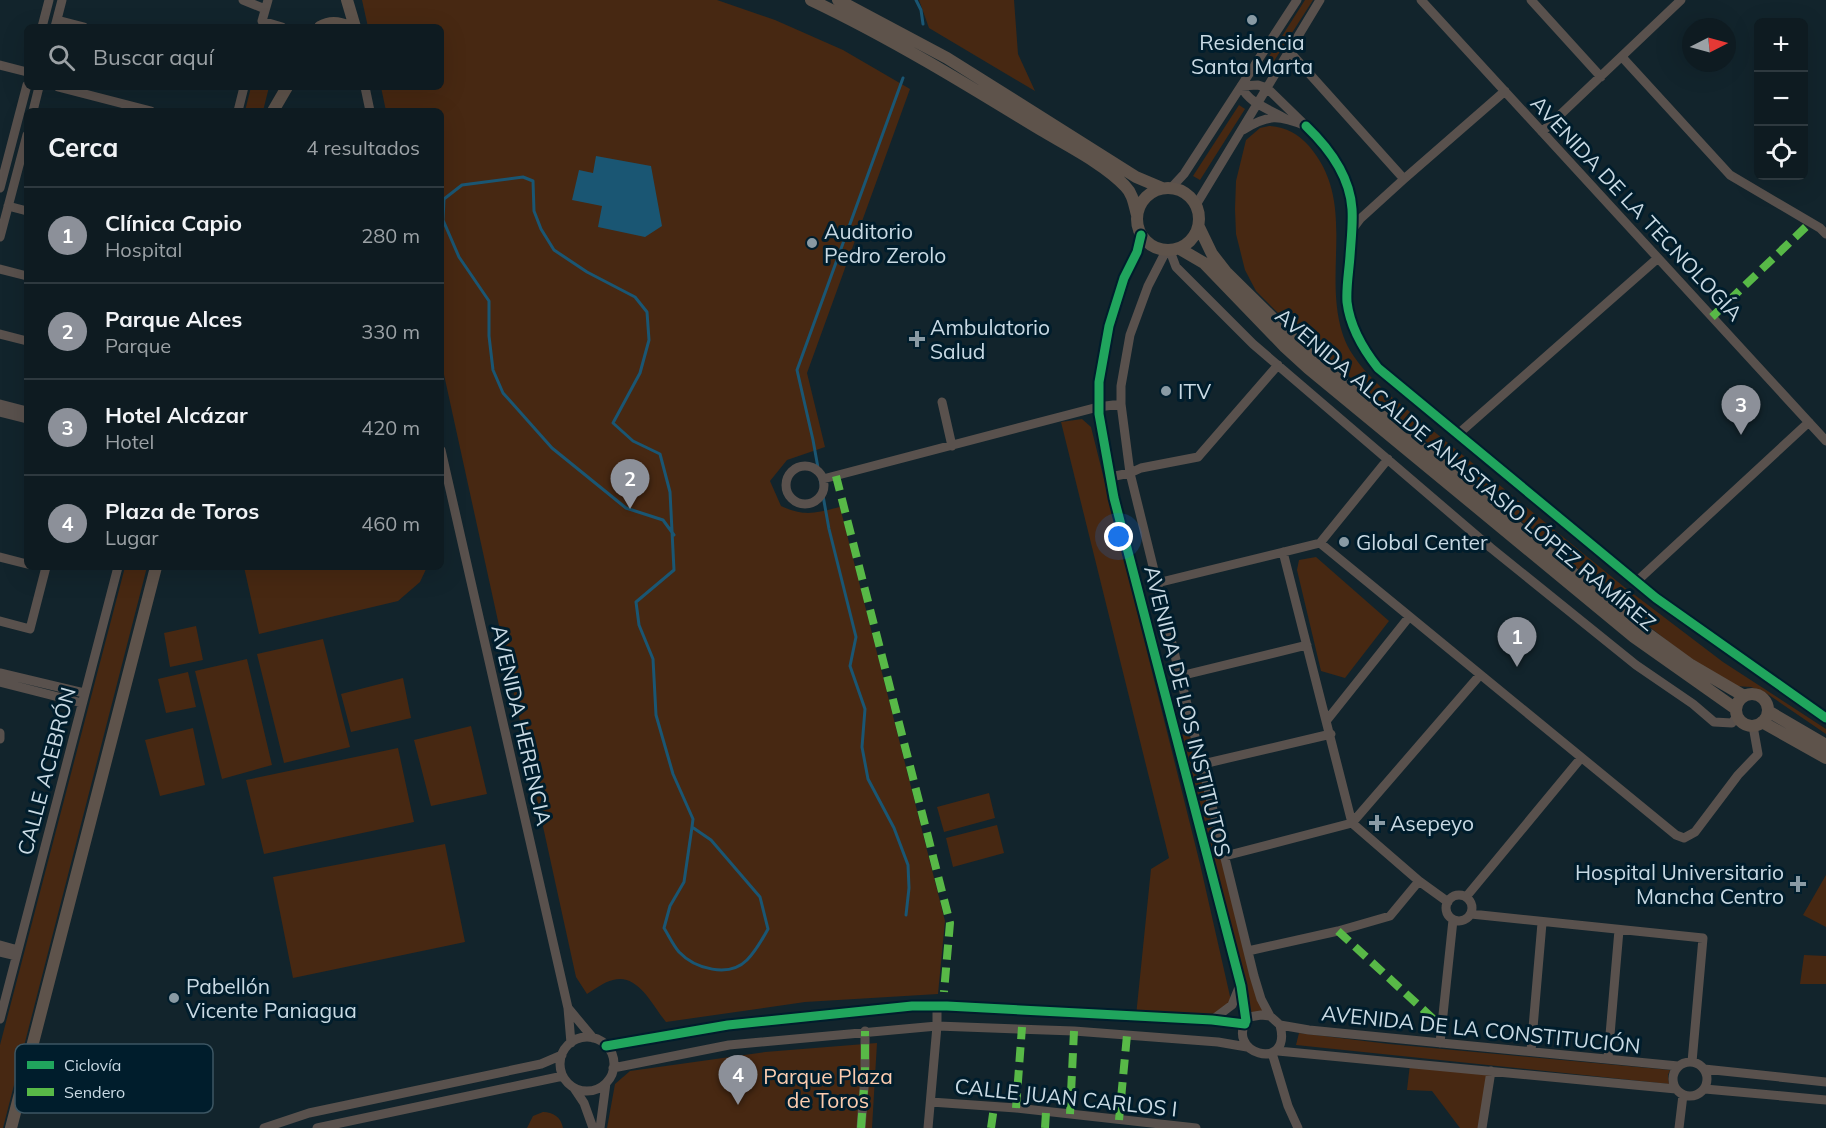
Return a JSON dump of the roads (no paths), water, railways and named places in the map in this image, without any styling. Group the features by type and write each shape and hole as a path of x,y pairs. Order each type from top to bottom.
{"street":[{"path":"43,24 49,0"},
{"path":"56,24 62,0"},
{"path":"811,0 877,32 950,74 1099,166 1125,186 1133,197 1137,226 1141,235 1152,246 1172,250 1188,244 1199,227 1200,216 1190,196 1182,190 1167,188 1137,177 947,58 838,0"},
{"path":"1137,215 1145,197 1167,188 1184,174 1297,0"},
{"path":"1196,205 1320,0"},
{"name":"AVENIDA DE LA TECNOLOGÍA","path":"1420,0 1826,441"},
{"path":"1531,0 1601,77"},
{"path":"1542,132 1681,0"},
{"path":"242,1 266,5 261,24"},
{"path":"344,24 347,1"},
{"path":"347,1 354,24"},
{"path":"1289,51 1404,179"},
{"path":"1622,57 1730,175 1820,228 1826,234"},
{"path":"0,65 24,71"},
{"path":"1241,86 1258,85 1267,88 1318,138 1337,164 1350,193 1352,211 1347,301 1351,321 1367,354 1378,368 1656,598 1825,715"},
{"path":"1241,86 1245,94 1258,103 1286,119 1306,126"},
{"path":"0,188 26,90"},
{"path":"34,108 38,90"},
{"path":"70,90 139,108"},
{"path":"239,108 243,90"},
{"path":"275,108 285,90"},
{"path":"365,91 369,108"},
{"path":"1351,231 1360,219 1404,179 1505,92"},
{"path":"1241,131 1257,121 1272,117 1286,119"},
{"path":"0,237 24,147"},
{"path":"8,206 24,210"},
{"name":"AVENIDA ALCALDE ANASTASIO LÓPEZ RAMÍREZ","path":"1199,227 1212,254 1226,272 1315,360 1636,625 1691,665 1744,696"},
{"name":"AVENIDA DE LOS INSTITUTOS","path":"1141,235 1109,326 1099,382 1098,407 1110,477 1241,986 1246,1022"},
{"path":"1172,250 1176,267 1253,344 1491,548 1636,665 1694,704 1714,722 1732,723 1738,702 1750,694 1762,698 1767,711 1826,745"},
{"name":"AVENIDA ALCALDE ANASTASIO LÓPEZ RAMÍREZ","path":"1172,250 1204,263 1308,368 1634,638 1736,712"},
{"name":"AVENIDA DE LOS INSTITUTOS","path":"1172,250 1148,286 1130,335 1121,387 1121,404 1130,472 1157,583 1248,951 1262,999 1270,1016"},
{"path":"1457,435 1658,258"},
{"path":"0,269 24,275"},
{"path":"0,334 24,340"},
{"path":"1110,477 1141,468 1198,457 1278,365"},
{"path":"942,402 952,446"},
{"path":"0,404 24,410"},
{"path":"823,479 1098,407 1121,404"},
{"path":"0,412 24,418"},
{"path":"1636,582 1809,422"},
{"path":"1157,583 1320,543 1388,459"},
{"name":"AVENIDA HERENCIA","path":"444,463 568,1008 571,1043"},
{"path":"802,465 815,468 823,479 823,492 814,502 801,504 789,497 785,484 790,472 802,465"},
{"path":"1320,543 1676,835 1684,838 1695,832 1758,754 1757,724 1767,711"},
{"path":"1283,552 1352,823 1448,902"},
{"path":"0,557 24,563"},
{"path":"0,621 30,629 43,570"},
{"name":"CALLE ACEBRÓN","path":"0,1018 117,570"},
{"path":"33,1044 155,570"},
{"path":"1327,720 1409,617"},
{"path":"1180,676 1307,645"},
{"path":"0,673 83,698"},
{"path":"1225,856 1352,823 1480,675"},
{"path":"0,682 83,698"},
{"path":"1736,712 1743,723 1757,724 1826,758"},
{"name":"AVENIDA DE LOS INSTITUTOS","path":"1176,736 1194,732"},
{"path":"1203,764 1331,734"},
{"path":"1466,897 1581,758"},
{"path":"1248,951 1338,931 1389,916 1419,880"},
{"path":"1456,895 1466,897 1471,903 1471,914 1464,921 1453,920 1446,912 1448,902 1456,895"},
{"path":"1471,914 1703,938 1692,1062"},
{"path":"1440,1043 1453,920"},
{"path":"1531,1051 1542,923"},
{"path":"1608,1058 1619,930"},
{"path":"0,945 17,953"},
{"path":"0,952 17,953"},
{"path":"1212,1020 1232,1005 1241,986"},
{"path":"606,1046 728,1025 912,1006 1246,1022"},
{"path":"928,1128 937,1006"},
{"name":"AVENIDA HERENCIA","path":"568,1008 593,1038 606,1046"},
{"path":"1247,1047 1243,1039 1246,1022 1250,1017 1270,1016 1280,1024 1282,1039 1275,1052 1288,1106 1298,1128"},
{"name":"AVENIDA DE LA CONSTITUCIÓN","path":"1280,1024 1309,1030 1678,1066"},
{"path":"613,1068 729,1045 937,1026 1064,1030 1218,1041 1247,1047 1259,1053 1275,1052"},
{"path":"861,1128 865,1031"},
{"path":"593,1038 571,1043 562,1055 560,1066 563,1076 584,1103 593,1128"},
{"path":"600,1128 606,1083 613,1068 611,1052 606,1046"},
{"name":"AVENIDA DE LA CONSTITUCIÓN","path":"1275,1052 1491,1071 1679,1092"},
{"path":"264,1128 309,1113 541,1064 562,1055"},
{"path":"1680,1128 1679,1092 1672,1080 1678,1066 1687,1062 1692,1062 1704,1069 1826,1082"},
{"path":"1679,1092 1696,1096 1705,1089 1708,1079 1704,1069"},
{"path":"1482,1128 1491,1071"},
{"path":"317,1128 563,1076"},
{"path":"574,1088 591,1091 606,1083"},
{"path":"1705,1089 1826,1100"},
{"name":"CALLE JUAN CARLOS I","path":"931,1102 1016,1108 1103,1123 1194,1128"},
{"path":"11,1128 15,1113"}],"water":[{"path":"596,156 651,166 662,226 645,237 598,227 602,206 572,200 579,170 593,173"}],"waterway":[{"path":"916,0 921,10 923,24"},
{"path":"903,78 797,370 813,440 829,529 856,637 850,666 865,709 862,747 868,779 894,828 908,865 909,888 906,915"},
{"path":"444,199 462,185 523,177 533,181 534,211 541,229 554,250 587,272 635,297 647,312 649,340 640,373 613,423 633,441 660,454 670,492 672,532"},
{"path":"444,222 459,257 489,301 489,336 493,370 503,393 552,448 626,508 663,520 672,532"},
{"path":"672,532 674,570 636,602 639,625 653,659 656,715 673,774 693,819 692,827"},
{"path":"692,827 711,840 760,897 768,929 750,957 740,966 731,969 712,969 694,963 679,952 664,928 670,906 684,882 692,827"}],"place":[{"name":"Residencia Santa Marta","path":"1252,20"},
{"name":"Auditorio Pedro Zerolo","path":"812,243"},
{"name":"Ambulatorio Salud","path":"917,339"},
{"name":"ITV","path":"1166,391"},
{"name":"Hotel Alcázar","path":"1741,435"},
{"name":"Parque Alces","path":"630,509"},
{"name":"Global Center","path":"1344,542"},
{"name":"Clínica Capio","path":"1517,667"},
{"name":"Asepeyo","path":"1377,823"},
{"name":"Hospital Universitario Mancha Centro","path":"1798,884"},
{"name":"Pabellón Vicente Paniagua","path":"174,998"},
{"name":"Plaza de Toros","path":"738,1105"}],"park label":[{"name":"Parque Plaza de Toros","path":"828,1088"}]}
